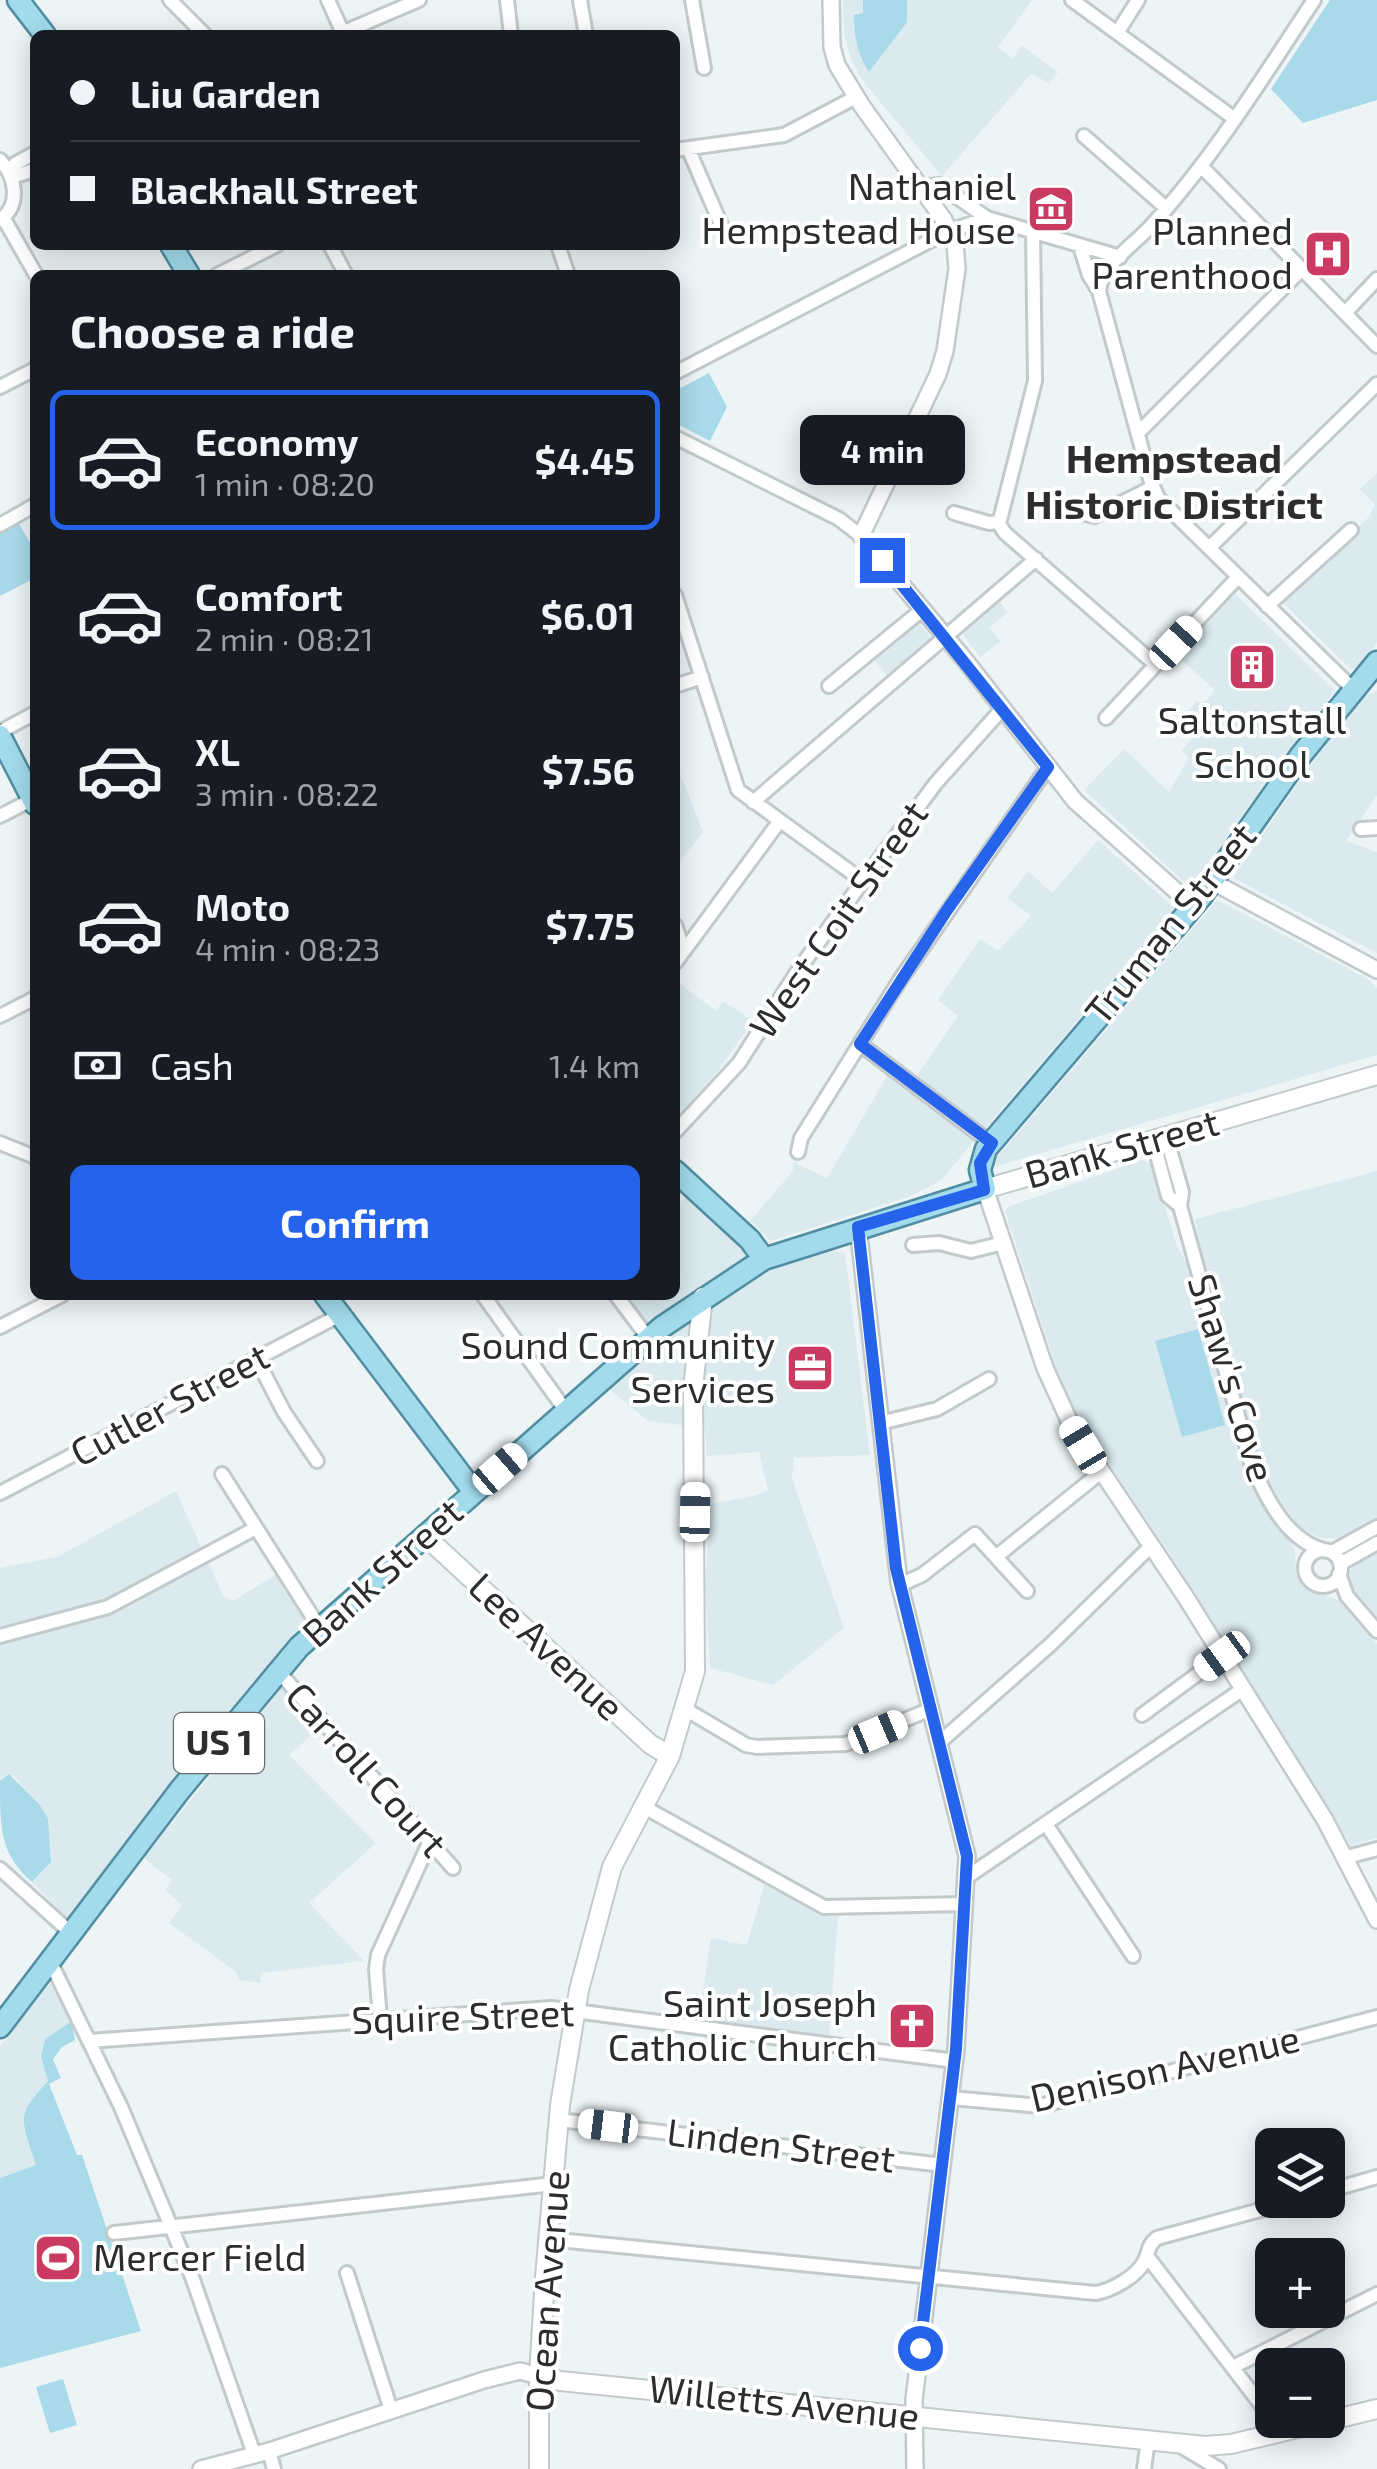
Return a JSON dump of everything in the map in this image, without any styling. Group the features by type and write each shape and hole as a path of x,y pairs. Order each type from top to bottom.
{"main road":[{"path":"18,0 41,30"},
{"name":"Truman Street","path":"992,1143 1194,906 1300,755 1377,662"},
{"path":"0,734 30,792"},
{"name":"Bank Street","path":"0,2027 185,1784 278,1671 320,1627 648,1339 704,1298 764,1258 1377,1075"},
{"path":"984,1190 980,1163 992,1143"},
{"path":"680,1176 750,1240 764,1258"},
{"name":"Ocean Avenue","path":"539,2469 539,2376 548,2238 559,2120 576,2010 606,1882 670,1756 695,1664 693,1388 704,1298"},
{"path":"329,1300 474,1492"},
{"name":"Lee Avenue","path":"424,1535 650,1744 670,1756"},
{"name":"Willetts Avenue","path":"539,2376 1177,2443 1220,2446 1255,2432"},
{"name":"Willetts Avenue","path":"1345,2413 1377,2409"}],"street":[{"path":"170,0 200,30"},
{"path":"328,0 339,30"},
{"path":"349,30 419,0"},
{"path":"507,0 511,30"},
{"path":"580,0 585,30"},
{"path":"692,0 704,68"},
{"path":"831,0 834,56 856,97 950,231 957,250 942,363 861,536"},
{"path":"1072,0 1235,120"},
{"path":"1117,33 1138,0"},
{"path":"1100,291 1102,276 1166,208 1235,120 1314,0"},
{"path":"725,234 682,149 784,134 856,97"},
{"path":"1084,136 1166,208"},
{"path":"30,156 15,164 11,172 14,195 2,220 33,270"},
{"path":"0,160 18,175 30,171"},
{"path":"1200,166 1377,346"},
{"path":"921,187 941,186 987,218 1120,258"},
{"path":"680,370 950,231 987,218"},
{"path":"1033,232 1034,380 999,522 1002,530 1156,666"},
{"path":"1080,246 1089,275 1100,291 1152,487 1162,503 1354,690"},
{"path":"227,270 268,250"},
{"path":"1138,432 1302,269"},
{"path":"1345,313 1377,280"},
{"path":"0,387 30,372"},
{"path":"1209,548 1377,384"},
{"path":"680,440 838,519 861,536 1086,811 1194,906"},
{"path":"1061,509 1094,516 1152,487"},
{"path":"0,525 30,508"},
{"path":"954,513 999,522"},
{"path":"1267,606 1351,530"},
{"path":"753,802 1036,560"},
{"path":"1106,718 1238,577"},
{"path":"829,686 923,609"},
{"path":"680,610 738,790 863,881"},
{"path":"680,684 702,677"},
{"name":"West Coit Street","path":"680,1127 738,1063 800,969 936,782 1003,708"},
{"path":"0,734 30,716"},
{"path":"798,1152 801,1138 947,910 1048,767"},
{"path":"0,816 30,802"},
{"path":"680,956 779,822"},
{"path":"1361,830 1377,828"},
{"path":"1213,882 1377,970"},
{"path":"0,1016 30,1001"},
{"path":"860,1044 992,1143"},
{"name":"Shaw's Cove","path":"1159,1138 1168,1196 1180,1206 1251,1463 1268,1497 1301,1541 1305,1566"},
{"path":"0,1144 30,1156"},
{"path":"984,1190 1053,1388 1072,1427 1152,1546 1347,1857 1377,1920"},
{"path":"858,1227 900,1585 965,1840 955,2061 914,2416 916,2469"},
{"path":"913,1244 935,1243 971,1251 1002,1243"},
{"path":"0,1327 52,1300"},
{"path":"487,1300 566,1412"},
{"path":"620,1300 648,1339"},
{"name":"Cutler Street","path":"0,1493 340,1315"},
{"path":"258,1360 284,1412 317,1462"},
{"path":"880,1422 937,1409 989,1379"},
{"path":"997,1556 1101,1472"},
{"path":"222,1474 320,1627"},
{"path":"1324,1585 1333,1582 1335,1560 1377,1527"},
{"path":"0,1636 108,1607 256,1528"},
{"path":"900,1585 922,1575 973,1535 979,1536 1027,1591"},
{"path":"1301,1541 1335,1560 1347,1596"},
{"path":"1377,1543 1335,1560 1313,1553 1305,1566 1310,1580 1347,1596 1377,1631"},
{"path":"940,1742 1062,1634 1152,1546"},
{"path":"1142,1714 1222,1656"},
{"name":"Carroll Court","path":"278,1671 453,1868"},
{"path":"966,1877 1243,1689"},
{"path":"685,1710 746,1745 757,1747 846,1744 931,1709"},
{"path":"644,1806 824,1907 965,1904"},
{"path":"1046,1824 1133,1956"},
{"path":"380,2019 378,1955 430,1841"},
{"path":"1347,1857 1377,1849"},
{"path":"0,1869 71,1933"},
{"path":"50,1961 121,2107 262,2452 274,2469"},
{"name":"Squire Street","path":"89,2041 534,2008 576,2010 760,2038 955,2061"},
{"name":"Denison Avenue","path":"951,2098 1040,2106 1377,2016"},
{"name":"Linden Street","path":"559,2120 942,2165"},
{"path":"1345,2186 1377,2177"},
{"path":"114,2233 553,2184"},
{"path":"548,2238 1095,2294 1115,2287 1139,2268 1149,2245 1157,2238 1255,2211"},
{"path":"1147,2256 1255,2396"},
{"path":"347,2273 390,2410"},
{"path":"1232,2367 1377,2294"},
{"name":"Willetts Avenue","path":"201,2469 514,2372 539,2376"},
{"path":"1144,2469 1148,2440"},
{"path":"1177,2443 1221,2469"},
{"path":"1220,2446 1221,2469"}],"shaded area":[{"path":"843,0 1032,0 998,47 1012,59 1022,46 1058,72 1049,84 1032,73 942,176 866,85 852,62 844,35"},
{"path":"863,0 907,0 907,22 869,72 859,52 855,30 854,15 863,13"},
{"path":"1330,0 1377,0 1377,100 1303,123 1271,89"},
{"path":"709,373 727,407 710,441 680,426 680,388"},
{"path":"1377,473 1377,642 1365,665 1352,670 1279,599 1368,518 1375,504 1360,489"},
{"path":"18,522 30,542 30,581 0,596 0,532"},
{"path":"1235,594 1335,691 1191,888 1084,790 1124,749 1169,792 1189,758 1182,750 1197,733 1181,718 1197,701 1202,705 1215,690 1177,656"},
{"path":"999,602 1008,612 989,628 1001,641 980,657 962,633"},
{"path":"915,619 933,640 889,678 871,656"},
{"path":"1377,690 1377,795 1346,841 1377,852 1377,953 1233,878 1311,764 1365,696"},
{"path":"680,773 703,832 680,862"},
{"path":"1098,840 1174,908 984,1130 916,1077 958,1016 938,1000 980,939 998,951 1031,916 1008,898 1028,871 1052,893"},
{"path":"1217,900 1368,979 1377,989 1377,1055 993,1167 992,1163"},
{"path":"680,984 716,1011 723,1001 753,1021 717,1072 680,1113"},
{"path":"889,1073 975,1140 940,1181 911,1196 771,1241 750,1221 793,1171 793,1162 827,1178"},
{"path":"1142,1160 1153,1165 1176,1244 1189,1268 1234,1441 1250,1484 1290,1540 1295,1551 1296,1574 1303,1586 1340,1601 1377,1644 1377,1838 1351,1845 1170,1554 1080,1428 1050,1360 1053,1358 1005,1211"},
{"path":"1377,1171 1377,1520 1344,1538 1320,1538 1301,1528 1259,1464 1203,1264 1195,1219"},
{"path":"691,1195 762,1270 829,1250 845,1253 870,1455 794,1458 792,1478 844,1628 773,1685 710,1668 705,1585 711,1504 768,1490 759,1452 707,1456 705,1428 648,1421 608,1388 643,1359 645,1325 628,1300 680,1300 680,1202"},
{"path":"1198,1329 1225,1425 1182,1437 1155,1341"},
{"path":"176,1491 201,1547 111,1599 0,1628 0,1568 57,1557"},
{"path":"1377,1552 1377,1619 1349,1586 1348,1574"},
{"path":"208,1561 223,1596 233,1601 277,1574 307,1623 167,1787 67,1918 32,1882 47,1867 51,1855 48,1819 15,1777 6,1775 0,1781 0,1643 115,1614"},
{"path":"285,1683 322,1726 289,1755 376,1843 309,1903 364,1961 261,1973 260,1983 239,1980 236,1972 169,1923 182,1905 165,1890 172,1880 144,1858"},
{"path":"9,1774 40,1805 48,1819 51,1862 32,1882 21,1872 4,1839 0,1781"},
{"path":"765,1883 822,1916 838,1916 829,2036 699,2018 711,1938 747,1945"},
{"path":"50,1983 72,2021 45,2039 41,2056 49,2084 23,2126 37,2165 0,2178 0,2047"},
{"name":"Mercer Field","path":"72,2021 75,2040 62,2047 53,2059 61,2078 49,2084 77,2155 82,2155 141,2331 0,2368 0,2178 36,2165 25,2128 26,2111 48,2081 41,2056 45,2039"},
{"path":"63,2379 77,2425 50,2433 36,2387"}],"place":[{"name":"Nathaniel Hempstead House","path":"1051,209"},
{"name":"Planned Parenthood","path":"1328,254"},
{"name":"Saltonstall School","path":"1252,667"},
{"name":"Sound Community Services","path":"810,1368"},
{"name":"Saint Joseph Catholic Church","path":"912,2026"},
{"name":"Mercer Field","path":"58,2258"}],"district":[{"name":"Hempstead Historic District","path":"1174,482"}],"route":[{"path":"882,560 1048,767 947,910 860,1044 992,1143 980,1163 984,1190 858,1227 896,1568 967,1856 956,2049 920,2348"}]}
